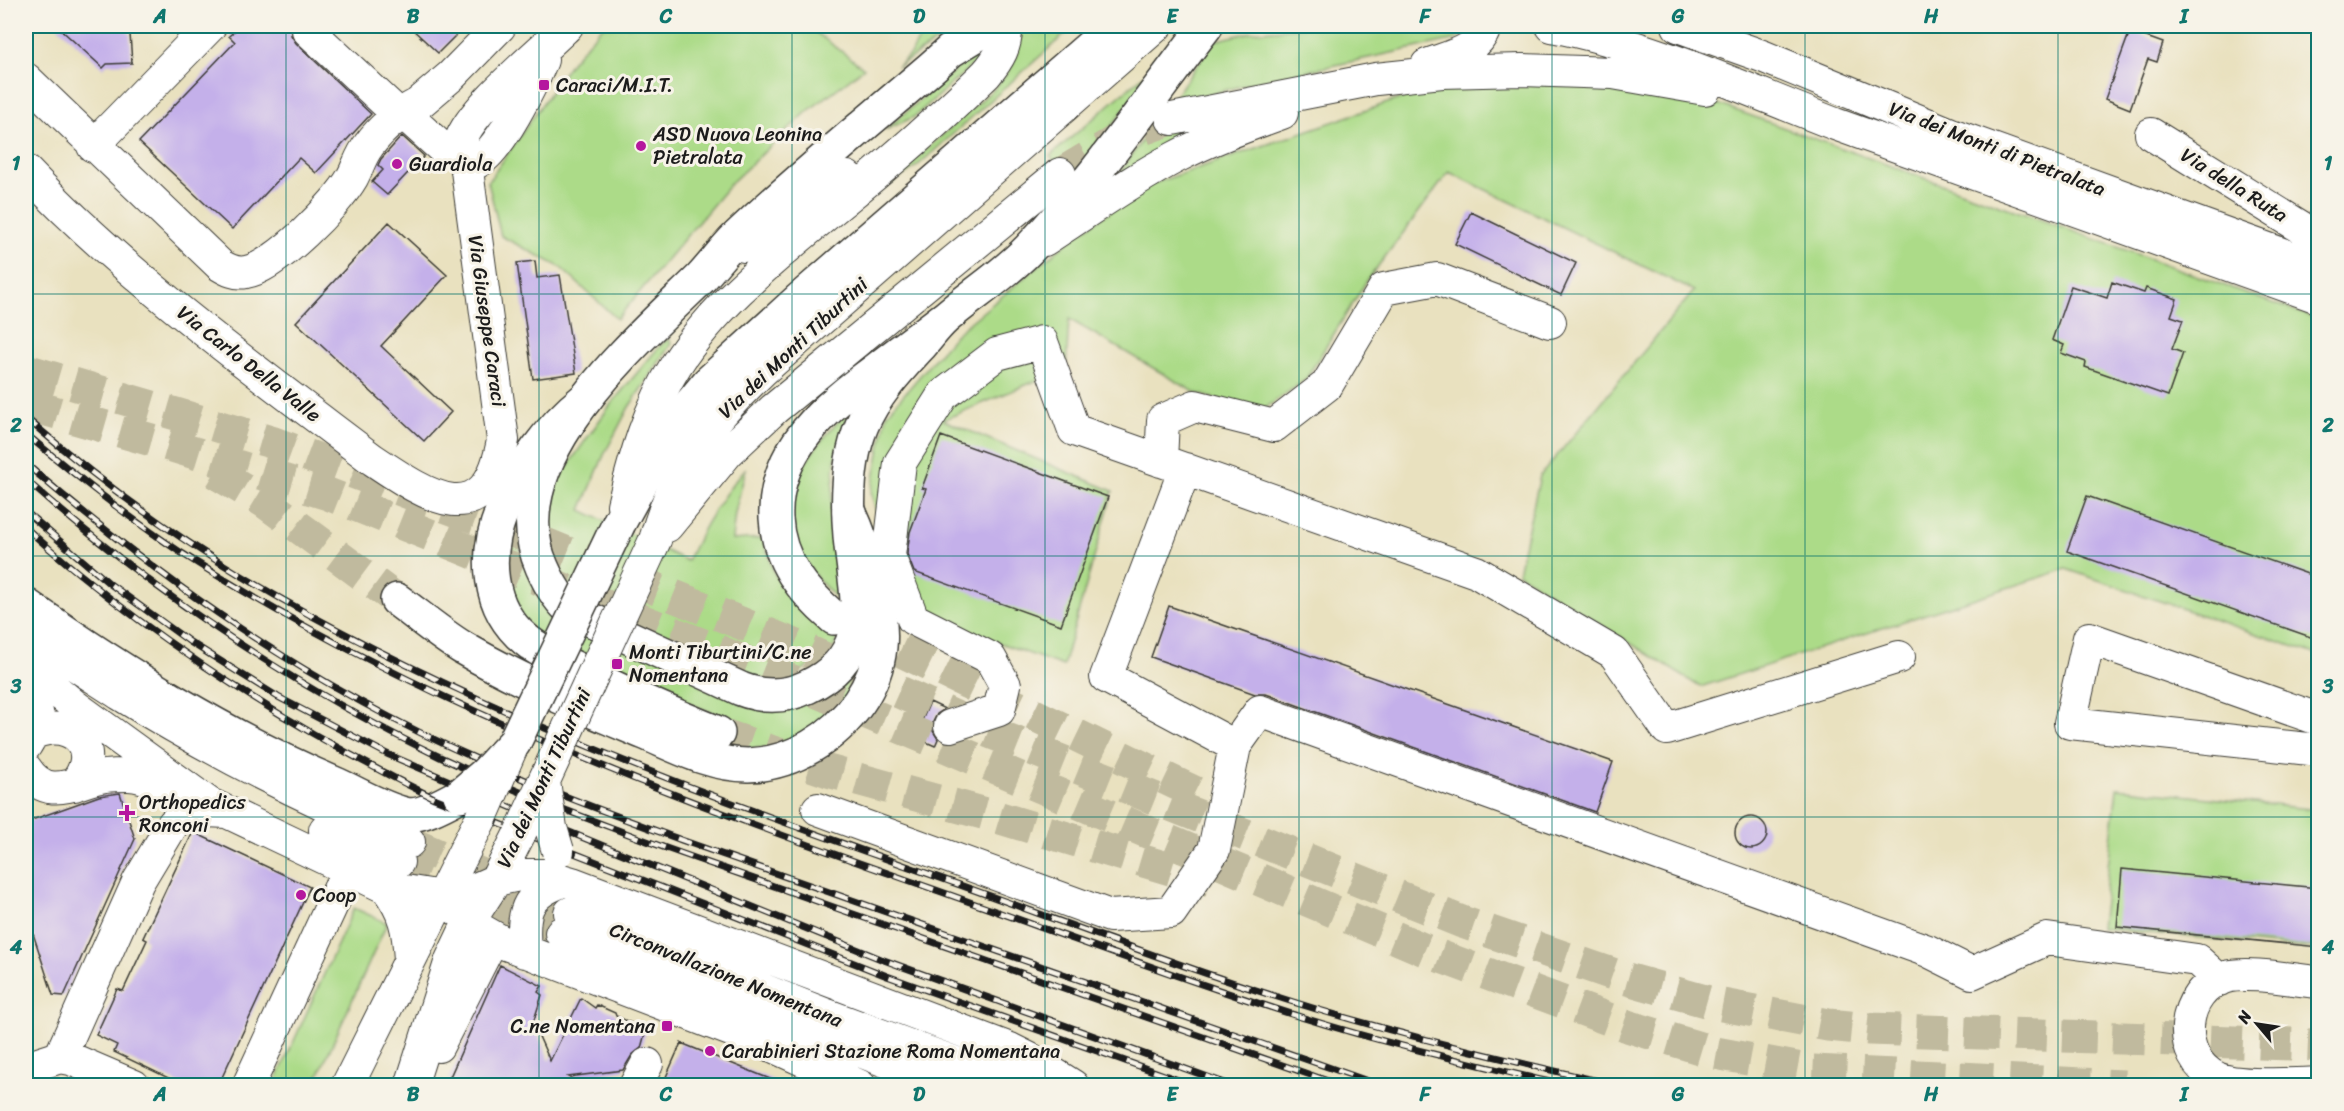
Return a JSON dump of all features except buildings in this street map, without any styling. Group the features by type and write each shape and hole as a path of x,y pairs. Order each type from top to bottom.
{"main road":[{"name":"Via dei Monti Tiburtini","path":"400,852 432,808 471,806 486,773 514,743 619,523 671,428 708,383 792,306 1114,26"},
{"path":"834,618 798,582 784,556 778,534 776,498 782,474 798,442 825,411 853,387 942,320 1026,251 1091,179 1206,26"},
{"path":"718,733 641,702 527,641 510,623 495,594 490,568 498,521 506,500 528,464 555,428 585,399 632,344 702,277 730,244 932,66 979,33"},
{"path":"585,399 554,449 537,488 533,506 532,535 537,554 546,577 560,599 572,611 741,689 770,696 790,694 832,671 850,648 858,620 849,511 854,450 862,423 884,388 942,320"},
{"path":"397,600 461,647 563,699 710,759 748,765 772,762 796,754 817,743 843,722 864,694 877,664 880,645 875,596 866,555 849,511"},
{"path":"26,605 87,647 236,736 308,772 400,852"}],"street":[{"path":"93,146 210,26"},
{"path":"26,79 93,146 220,265 232,272 245,272 259,267 298,239 338,198 369,145 411,113 500,26"},
{"path":"619,523 633,463 651,414 677,364 697,336 738,291 965,94 992,67 1004,46 1006,26"},
{"name":"Via dei Monti Tiburtini","path":"414,1079 421,1050 451,960 481,929 496,880 544,782 655,540 670,494 682,468 708,427 762,371 1156,26"},
{"name":"Via dei Monti di Pietralata","path":"1552,26 1670,60 1760,92 1810,114 2319,297"},
{"name":"Via dei Monti di Pietralata","path":"1678,26 1762,56 1951,134 2319,267"},
{"path":"1026,251 1146,173 1178,156 1247,125 1469,48 1477,43 1485,29"},
{"path":"308,30 411,113 455,153 477,163 490,151 521,103 557,36"},
{"name":"Via dei Monti di Pietralata","path":"1387,78 1442,72 1522,70 1613,73 1695,86 1810,114"},
{"path":"1172,119 1387,78"},
{"path":"702,277 786,216 924,129"},
{"name":"Via della Ruta","path":"2151,134 2304,229 2319,234"},
{"name":"Via Giuseppe Caraci","path":"455,153 503,440 493,477"},
{"name":"Via Carlo Della Valle","path":"26,171 71,218 131,272 386,468 434,495 458,500 473,498 489,485 493,477"},
{"path":"655,540 728,452 774,409 1060,174"},
{"path":"1234,746 1106,677 1173,465 1163,420 1195,406 1274,426 1327,385 1384,289 1437,279 1550,322"},
{"path":"950,726 999,710 1005,685 990,658 913,619 889,556 900,463 943,394 997,354 1042,342 1074,430 1476,572 1614,653 1667,729 1899,657"},
{"path":"26,630 72,663 208,746 290,789 400,852 442,897 481,929 525,952 661,1003 816,1075 860,1086"},
{"path":"2319,719 2089,638 2070,723 2319,750"},
{"path":"26,657 135,728 228,782 325,830 400,852"},
{"path":"26,665 76,707 216,807"},
{"path":"26,698 34,706 39,716 28,740"},
{"path":"818,809 1110,916 1171,912 1214,850 1234,746 1260,711 1928,951 1972,973 2047,939 2197,960 2219,980"},
{"path":"26,769 38,782 66,787 81,775 86,759 84,747 78,737 67,730 53,727 43,729 28,740"},
{"path":"26,800 105,776 130,775 144,778 216,807 348,870 400,852"},
{"path":"60,1057 138,882 152,838 156,808 148,793 118,776"},
{"path":"544,782 566,903"},
{"name":"Via dei Monti Tiburtini","path":"347,1086 442,897 471,806"},
{"path":"138,882 171,827 182,815 216,807"},
{"path":"400,852 396,900 406,921 410,959"},
{"path":"248,1086 348,870"},
{"path":"442,897 469,892 496,880 531,874 545,875 566,903"},
{"path":"525,952 524,921 527,906 538,892 1010,1049 1045,1067 1073,1086"},
{"name":"Circonvallazione Nomentana","path":"566,903 940,1083"},
{"name":"Circonvallazione Nomentana","path":"566,903 822,1013 1018,1086"},
{"path":"2319,982 2239,976 2219,980 2198,997 2188,1019 2190,1046 2202,1066 2217,1078 2237,1083 2319,1083"},
{"path":"26,1068 60,1057 83,1062 134,1086"}],"green space":[{"name":"ASD Nuova Leonina Pietralata","path":"603,26 807,26 864,68 808,111 732,182 617,319 560,267 501,236 488,182 572,61"},
{"path":"922,26 960,26 897,67 912,52 919,39 917,31"},
{"path":"988,26 986,53 914,117 885,130 966,61 980,52"},
{"path":"1021,26 1074,26 916,167 878,193 1002,80 1015,60"},
{"path":"1315,26 1469,29 1456,39 1257,82 1169,105 1214,41 1252,32"},
{"path":"1159,62 1069,184 1050,156"},
{"path":"1566,80 1704,99 2318,319 2318,655 2066,569 1700,687 1518,573 1540,476 1694,291 1449,172 1366,282 1306,379 1260,412 1196,393 1069,319 1066,368 943,420 1113,491 1063,666 909,610 889,556 871,493 887,414 956,334 1070,240 1146,186 1434,87"},
{"path":"1164,109 1226,121 1118,175"},
{"path":"669,338 671,344 629,407 604,455 581,510 687,561 713,512 746,468 735,513 732,540 763,538 774,573 787,594 828,631 839,600 809,568 796,544 792,531 792,500 796,480 803,467 822,440 851,408 835,460 831,513 847,614 831,654 778,684 744,680 626,625 570,588 551,555 547,511 559,478 611,404"},
{"path":"518,516 520,550 535,585 747,707 867,641 853,690 832,718 778,747 737,749 717,746 728,718 672,698 536,633 518,613 505,583 507,540"},
{"path":"2117,788 2318,810 2318,949 2101,928"},
{"path":"354,908 387,923 314,1085 274,1085"}],"tunnel":[{"path":"1060,174 1120,138 1172,119"},
{"path":"26,370 271,442 528,537 790,643 982,729 1462,922 1627,979 1712,1003 1828,1025 1870,1029 2318,1045"},
{"path":"26,404 328,494 785,678 1439,956 1627,1026 1716,1053 1813,1071 2124,1086"},
{"path":"215,472 265,502 397,600"},
{"path":"856,629 1196,793"},
{"path":"718,733 828,771 997,817 1210,881"},
{"path":"409,842 570,913"},
{"path":"398,862 561,933"}],"railway":[{"path":"26,418 128,500 237,573 320,621 406,665 582,744 763,814 1222,979 1354,1020 1621,1086"},
{"path":"26,434 101,495 160,538 269,606 453,701 548,743 644,783 838,856 1211,988 1369,1037 1566,1086"},
{"path":"26,464 131,550 240,628 355,699 477,759 554,792 684,841 1382,1086"},
{"path":"26,480 122,560 223,633 329,699 440,757 523,793 663,847 1342,1086"},
{"path":"26,512 110,584 190,642 278,697 387,754 552,825 881,959 1233,1086"},
{"path":"26,528 120,606 221,677 326,741 434,798 887,976 1195,1086"}],"place":[{"name":"Caraci/M.I.T.","path":"544,85"},
{"name":"ASD Nuova Leonina Pietralata","path":"641,146"},
{"name":"Guardiola","path":"397,164"},
{"name":"Monti Tiburtini/C.ne Nomentana","path":"617,664"},
{"name":"Orthopedics Ronconi","path":"127,813"},
{"name":"Coop","path":"301,895"},
{"name":"C.ne Nomentana","path":"667,1026"},
{"name":"Carabinieri Stazione Roma Nomentana","path":"710,1051"}]}
